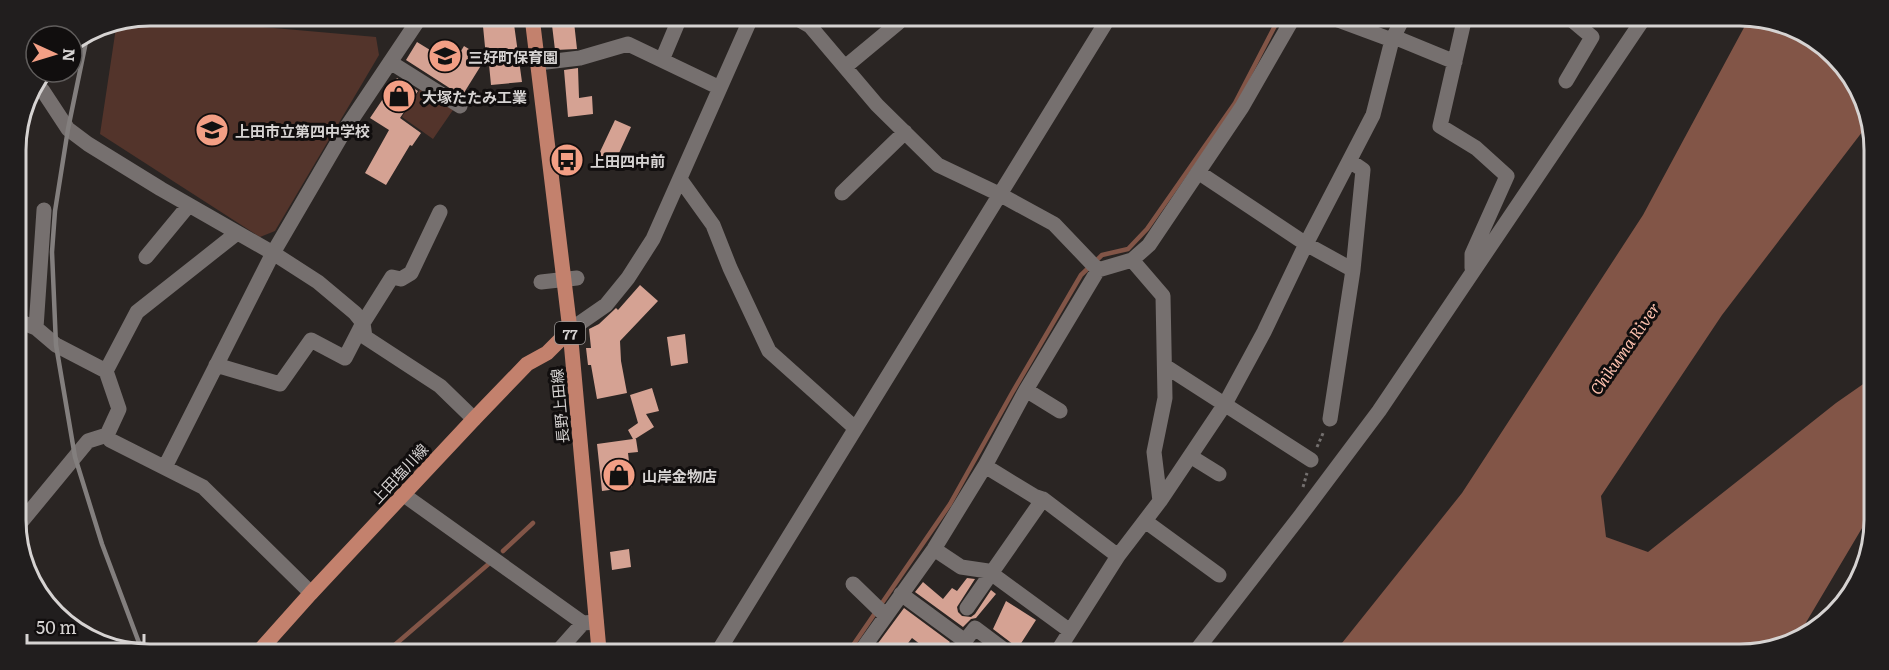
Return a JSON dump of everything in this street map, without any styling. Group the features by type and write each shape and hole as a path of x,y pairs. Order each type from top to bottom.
{"main road":[{"name":"長野上田線","path":"533,26 570,330 589,623 597,644"},
{"name":"上田塩川線","path":"265,644 527,364 547,353 570,330"}],"street":[{"path":"165,467 273,253 346,129 413,26"},
{"path":"662,60 676,26"},
{"path":"570,330 606,305 628,278 653,239 747,26"},
{"path":"810,26 877,105 938,165 999,194 1054,224 1098,270"},
{"path":"845,67 893,26"},
{"path":"723,644 1104,26"},
{"path":"866,644 933,549 1098,270 1132,260 1149,245 1242,107 1289,26"},
{"path":"1354,26 1392,40 1399,39 1455,62"},
{"path":"1062,644 1118,556 1160,501 1225,404 1264,332 1306,244 1373,115 1392,40 1399,26"},
{"path":"1463,26 1440,126 1476,148 1507,176 1472,254 1472,271"},
{"path":"1566,81 1592,38 1579,26"},
{"path":"1201,644 1379,411 1639,26"},
{"path":"538,63 580,58 628,44 720,88"},
{"path":"390,62 460,106"},
{"path":"41,89 68,129 88,144 318,282 363,323 365,337 440,386 474,419"},
{"path":"842,193 904,132"},
{"path":"1330,419 1353,270 1363,170 1350,161"},
{"path":"1198,172 1306,244 1353,270"},
{"path":"680,179 713,225 730,268 769,351 855,428"},
{"path":"146,257 189,205"},
{"path":"36,328 44,210"},
{"path":"216,365 280,384 311,340 345,358 363,323 392,277 401,279 411,273 440,212"},
{"path":"106,371 138,312 237,233"},
{"path":"1132,260 1163,296 1165,398 1154,452 1160,501"},
{"path":"541,282 577,278"},
{"path":"26,324 36,328 56,345 106,371 119,409 107,435 88,441 26,516"},
{"path":"1165,366 1311,460"},
{"path":"1026,390 1060,411"},
{"path":"107,435 110,440 203,488 311,593"},
{"path":"1190,456 1219,474"},
{"path":"984,466 1043,499 1118,556"},
{"path":"404,495 589,623 566,644"},
{"path":"967,609 1043,499"},
{"path":"1145,521 1219,575"},
{"path":"933,549 961,567 988,571 1070,631"},
{"path":"853,584 886,616"},
{"path":"901,594 959,644"},
{"path":"963,644 975,628 997,644"}],"shaded area":[{"name":"上田市立第四中学校","path":"141,26 252,26 376,37 379,55 275,231 260,237 100,134 116,30"},
{"path":"421,88 453,110 433,139 402,117"}],"water":[{"name":"Chikuma River","path":"1745,26 1764,28 1794,38 1821,56 1843,81 1857,110 1862,132 1722,315 1601,496 1606,537 1648,552 1836,403 1864,383 1863,526 1803,627 1779,638 1748,644 1341,644 1462,493 1643,215"}],"building":[{"path":"483,26 514,26 522,82 491,85 488,54 486,57"},
{"path":"552,26 574,26 577,49 555,50"},
{"path":"417,42 453,64 464,46 485,59 462,96 406,60"},
{"path":"578,68 579,98 592,96 593,114 568,117 564,70"},
{"path":"397,78 418,91 400,118 421,133 412,146 410,145 386,185 365,173 389,130 370,118"},
{"path":"615,120 631,127 614,164 598,156"},
{"path":"640,285 658,301 620,341 627,393 597,399 586,348 591,348 589,329 599,324 616,308 618,310"},
{"path":"685,334 688,363 671,366 667,337"},
{"path":"652,388 659,411 646,414 654,427 635,439 638,452 628,453 632,487 602,491 597,444 633,439 628,430 638,423 630,395"},
{"path":"629,549 631,567 612,570 610,552"},
{"path":"967,578 975,579 957,607 962,616 971,617 975,614 991,590 996,594 976,618 971,619 963,627 915,592 923,582 943,599 952,588 957,591"},
{"path":"1006,601 1036,620 1021,644 1013,644 993,629"},
{"path":"904,608 950,642 948,644 920,644 912,638 907,644 877,644"}],"waterway":[{"path":"854,644 950,504 1081,275 1102,255 1128,249 1147,229 1235,103 1275,26"},
{"path":"503,551 533,523"},
{"path":"396,644 492,561"}],"railway":[{"path":"86,43 68,129 55,211 52,252 56,345 75,457 102,544 139,643"}],"place":[{"name":"三好町保育園","path":"445,56"},
{"name":"大塚たたみ工業","path":"399,96"},
{"name":"上田市立第四中学校","path":"212,130"},
{"name":"上田四中前","path":"567,160"},
{"name":"山岸金物店","path":"619,475"}]}
